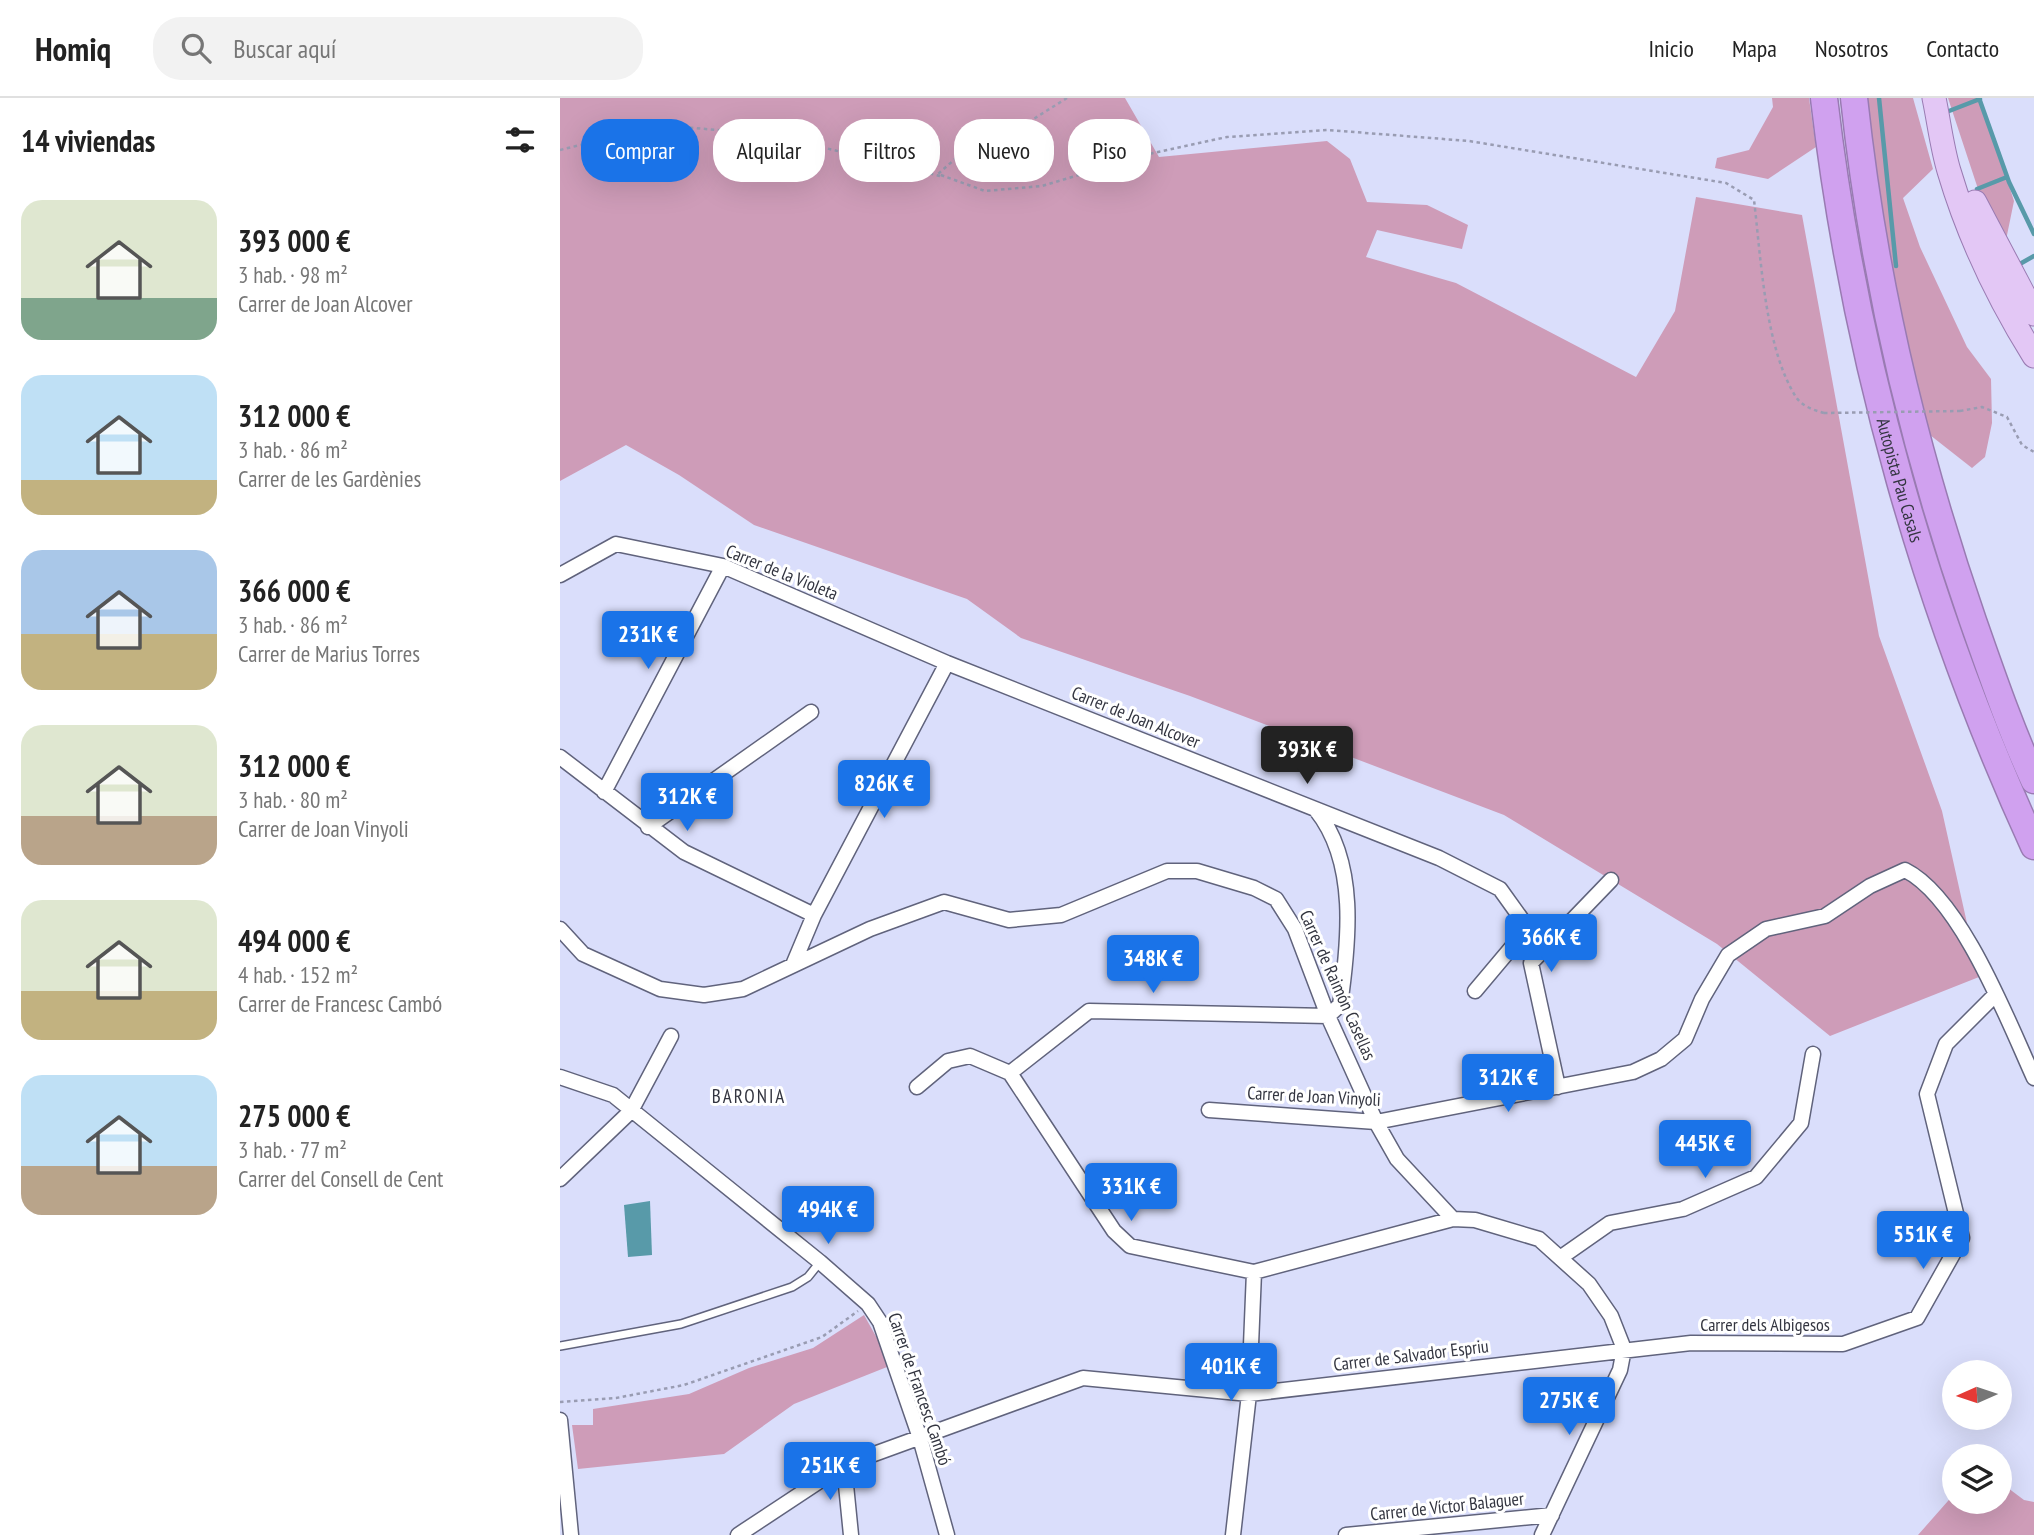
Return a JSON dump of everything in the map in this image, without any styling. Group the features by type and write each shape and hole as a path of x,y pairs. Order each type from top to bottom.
{"highway":[{"name":"Autopista Pau Casals","path":"1824,98 1843,231 1870,365 1896,466 1954,648 1988,741 2034,846"},
{"name":"Autopista Pau Casals","path":"1854,98 1865,203 1893,342 1919,448 1961,587 1997,691 2034,780"}],"main road":[{"path":"1935,98 1971,195 2034,314"},
{"path":"1935,98 1949,170 1968,223 1995,284 2034,356"}],"street":[{"name":"Carrer de la Violeta","path":"560,575 616,544 723,566 947,663"},
{"path":"604,792 723,566"},
{"path":"793,965 814,915 947,663"},
{"name":"Carrer de Joan Alcover","path":"947,663 1439,858 1500,889 1528,928 1475,991"},
{"path":"648,827 811,712"},
{"path":"560,757 684,852 814,915"},
{"path":"1010,1073 1089,1011 1328,1017 1340,1005 1348,915 1342,870 1329,825 1314,808"},
{"name":"Carrer de Joan Vinyoli","path":"1209,1110 1376,1122 1633,1073 1661,1059 1685,1039 1702,999 1728,955 1766,929 1825,916 1870,886 1905,870 1917,876 1937,895 1960,927 1995,995"},
{"name":"Carrer de Raimón Casellas","path":"560,929 583,954 660,989 704,995 743,989 870,929 944,902 1009,920 1061,915 1167,871 1197,871 1254,888 1276,899 1295,929 1328,1017 1376,1122 1397,1159 1453,1219"},
{"path":"1558,1087 1531,963 1611,880"},
{"path":"1995,995 2034,1078"},
{"name":"Carrer dels Albigesos","path":"1624,1349 1690,1343 1843,1344 1917,1318 1962,1238 1927,1094 1945,1044 1995,995"},
{"path":"560,1179 631,1111 671,1036"},
{"path":"1560,1258 1610,1223 1683,1209 1756,1177 1801,1123 1813,1054"},
{"path":"917,1087 948,1061 970,1056 1010,1073 1114,1231 1130,1246 1254,1272 1453,1219 1475,1220 1539,1240 1589,1284 1611,1316 1624,1349 1620,1370 1542,1535"},
{"name":"Carrer de Francesc Cambó","path":"560,1077 612,1095 820,1262 867,1304 880,1322 920,1438 947,1535"},
{"path":"1233,1535 1249,1394 1254,1272"},
{"name":"Carrer de Salvador Espriu","path":"738,1535 844,1465 1083,1378 1249,1394 1624,1349"},
{"path":"560,1420 571,1535"},
{"path":"844,1465 851,1535"},
{"name":"Carrer de Víctor Balaguer","path":"1346,1535 1552,1514"}],"lane":[{"path":"560,1346 681,1324 792,1287 808,1277 820,1262"}],"path":[{"path":"1067,98 1016,130 964,151 939,174 985,191 1042,186 1153,153 1227,137 1328,130 1469,141 1726,183 1754,200 1778,360 1797,399 1812,410 1824,413 1960,411 1982,407 2007,417 2022,445 2034,452"},
{"path":"560,150 661,125 772,135 953,180"},
{"path":"560,1402 616,1398 684,1385 822,1337 867,1304"}],"shaded area":[{"path":"560,98 1125,98 1137,119 1068,119 1068,182 1151,182 1151,143 1159,157 1327,141 1350,159 1367,202 1427,205 1468,225 1462,249 1377,230 1366,257 1456,283 1636,377 1675,311 1696,197 1802,215 1879,636 1942,811 1979,977 1830,1036 1717,944 1504,815 1190,696 1021,638 967,599 754,525 679,475 626,445 560,481"},
{"path":"1772,98 1809,98 1816,147 1768,179 1715,168 1717,158 1749,150 1773,107"},
{"path":"1866,98 1913,98 1933,169 1903,198 1920,247 1967,347 1991,379 1992,423 1985,457 1972,468 1930,435 1909,359 1870,166"},
{"path":"1948,98 1981,98 2014,201 2006,240 1979,192"},
{"path":"650,1201 652,1255 628,1257 624,1205"},
{"path":"864,1315 892,1365 794,1404 724,1454 578,1469 572,1425 593,1425 593,1409 689,1394 749,1368 813,1348"},
{"path":"2012,1491 2024,1500 2034,1502 2034,1535 1918,1535 1942,1508 1942,1514 2012,1514"}],"waterway":[{"path":"1879,98 1896,266"},
{"path":"1979,98 2009,182 2034,234"},
{"path":"1949,111 1980,99"},
{"path":"1977,189 2007,177"},
{"path":"2018,265 2034,256"}],"district":[{"name":"BARONIA","path":"749,1096"}]}
